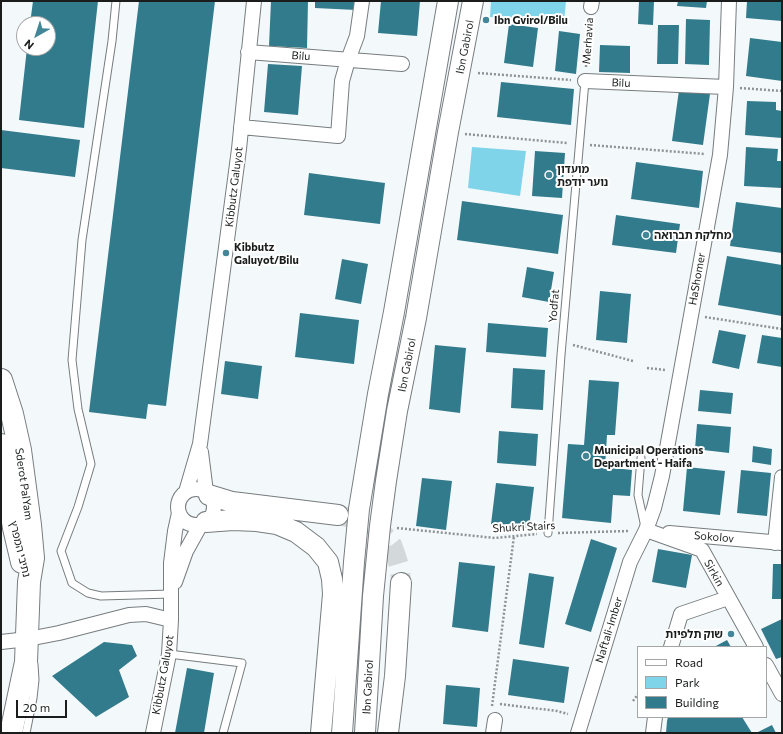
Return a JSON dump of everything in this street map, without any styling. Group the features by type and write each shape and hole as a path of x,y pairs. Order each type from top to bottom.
{"highway":[{"name":"Sderot PalYam","path":"1,380 12,414 20,450 33,558 29,582 28,639 22,730"},
{"name":"נתיבי המפרץ","path":"1,445 14,528 20,556 29,582"}],"street":[{"name":"Kibbutz Galuyot","path":"186,492 200,444 241,127 254,1"},
{"path":"241,127 338,136 342,81 357,36 362,1"},
{"name":"Ibn Gabirol","path":"342,733 359,509 448,1"},
{"name":"Ibn Gabirol","path":"366,733 373,596 380,526 397,411 416,318 473,1"},
{"name":"HaShomer","path":"646,530 661,481 720,155 726,87 729,1"},
{"name":"Bilu","path":"248,52 402,64"},
{"name":"Bilu","path":"585,81 726,87"},
{"name":"Kibbutz Galuyot","path":"200,444 208,494"},
{"path":"778,543 782,477"},
{"path":"321,733 333,594 332,579 328,562 316,547 296,532 277,524 233,520 191,524 186,522 179,513 179,502 186,492 197,489 232,502 338,515"},
{"path":"203,523 210,519 214,509 214,504 208,494"},
{"name":"Kibbutz Galuyot","path":"153,733 169,654 172,552 179,513"},
{"name":"Kibbutz Galuyot","path":"171,594 186,551 203,523"},
{"name":"Sokolov","path":"646,530 778,543"},
{"name":"Sirkin","path":"646,530 702,550 755,646"},
{"name":"Naftali-Imber","path":"578,733 630,562 646,530"},
{"path":"388,733 395,676 401,584"},
{"path":"671,646 681,614 728,598"},
{"path":"1,642 28,639 129,615 146,614 171,620"},
{"path":"767,667 782,694"},
{"path":"653,733 655,718"}],"lane":[{"path":"116,1 112,41 82,240 72,360 78,409 91,464 78,507 61,551 72,584 88,594 101,596 171,594"},
{"name":"Yodfat","path":"548,533 562,343 585,81"},
{"path":"642,458 638,495 646,530"},
{"path":"169,654 242,663 223,733"}],"path":[{"name":"Merhavia","path":"585,81 591,4"},
{"path":"460,72 585,81"},
{"path":"726,87 782,91"},
{"path":"691,315 782,329"},
{"path":"562,343 633,361"},
{"path":"647,368 680,371"},
{"name":"Shukri Stairs","path":"380,526 495,538 548,533 646,530"},
{"path":"494,726 492,703 514,536"},
{"path":"633,701 637,695"},
{"path":"492,703 557,711 582,719"}],"green space":[{"path":"491,1 566,1 564,22 490,17"},
{"path":"472,147 526,151 520,196 468,188"}],"building":[{"path":"33,1 98,1 84,128 19,120 26,56 56,56 56,16 31,16"},
{"path":"139,1 215,1 166,406 148,404 146,419 89,412"},
{"path":"271,1 308,1 307,48 269,46"},
{"path":"315,1 357,1 356,10 315,8"},
{"path":"381,1 420,1 417,36 378,33"},
{"path":"639,1 654,1 653,25 638,24"},
{"path":"678,1 707,1 706,8 677,6"},
{"path":"747,1 782,1 782,21 746,18"},
{"path":"686,19 710,20 709,65 685,64"},
{"path":"509,24 538,28 533,67 504,63"},
{"path":"658,25 679,25 678,64 657,64"},
{"path":"559,31 580,34 576,74 555,71"},
{"path":"750,38 782,42 782,81 746,76"},
{"path":"600,45 630,46 630,73 599,72"},
{"path":"268,64 302,66 298,115 264,112"},
{"path":"501,82 574,89 571,125 497,117"},
{"path":"679,90 710,94 703,145 672,141"},
{"path":"747,101 776,102 776,110 782,111 782,138 745,135"},
{"path":"1,130 80,140 75,177 1,168"},
{"path":"746,147 778,149 777,161 782,161 782,188 744,186"},
{"name":"מועדון נוער יודפת","path":"535,151 565,153 562,198 532,196"},
{"path":"636,162 703,171 699,208 631,199"},
{"path":"309,173 385,183 380,224 304,215"},
{"path":"462,201 563,215 558,254 457,240"},
{"path":"736,202 782,208 782,253 730,246"},
{"name":"מחלקת תברואה","path":"616,215 680,224 676,253 612,245"},
{"path":"727,256 782,265 782,316 718,305"},
{"path":"342,259 368,264 361,304 335,299"},
{"path":"527,267 554,272 549,302 522,297"},
{"path":"600,291 631,294 627,343 596,340"},
{"path":"300,313 359,320 354,364 295,357"},
{"path":"488,323 548,328 546,357 486,352"},
{"path":"719,330 746,335 739,369 712,363"},
{"path":"762,335 782,338 782,367 757,363"},
{"path":"435,345 466,348 460,413 429,409"},
{"path":"225,361 262,366 258,399 221,394"},
{"path":"513,368 545,370 543,410 511,408"},
{"name":"Municipal Operations Department - Haifa","path":"589,380 619,382 615,435 607,435 605,467 632,470 630,496 613,495 611,523 562,518 568,444 584,445"},
{"path":"700,390 733,393 731,414 698,411"},
{"path":"697,424 731,427 729,453 695,449"},
{"path":"499,431 538,434 536,466 497,463"},
{"path":"753,446 772,449 771,465 752,462"},
{"path":"687,467 725,471 720,515 683,511"},
{"path":"741,470 771,473 767,516 737,513"},
{"path":"422,478 452,481 446,530 416,526"},
{"path":"496,483 534,487 529,528 491,524"},
{"path":"591,539 617,548 591,632 565,624"},
{"path":"658,549 692,555 686,588 652,582"},
{"path":"459,562 495,566 488,632 452,627"},
{"path":"773,564 782,564 782,599 772,599"},
{"path":"529,573 554,577 544,648 519,644"},
{"path":"782,619 782,657 776,659 761,629"},
{"path":"727,640 730,646 716,646"},
{"path":"104,642 132,645 137,656 119,670 129,697 96,717 52,676"},
{"path":"513,659 569,667 564,703 508,695"},
{"path":"187,668 214,673 204,733 175,733"},
{"path":"446,685 480,688 477,727 443,724"},
{"path":"668,718 743,718 752,733 666,733"},
{"path":"772,725 776,733 756,733"}],"tunnel":[{"path":"342,516 358,519 374,526 385,536 392,545 396,556 400,569 401,583"}],"place":[{"name":"Ibn Gvirol/Bilu","path":"486,20"},
{"name":"מועדון נוער יודפת","path":"549,175"},
{"name":"מחלקת תברואה","path":"646,235"},
{"name":"Kibbutz Galuyot/Bilu","path":"226,253"},
{"name":"Municipal Operations Department - Haifa","path":"586,456"},
{"name":"שוק תלפיות","path":"731,634"}]}
